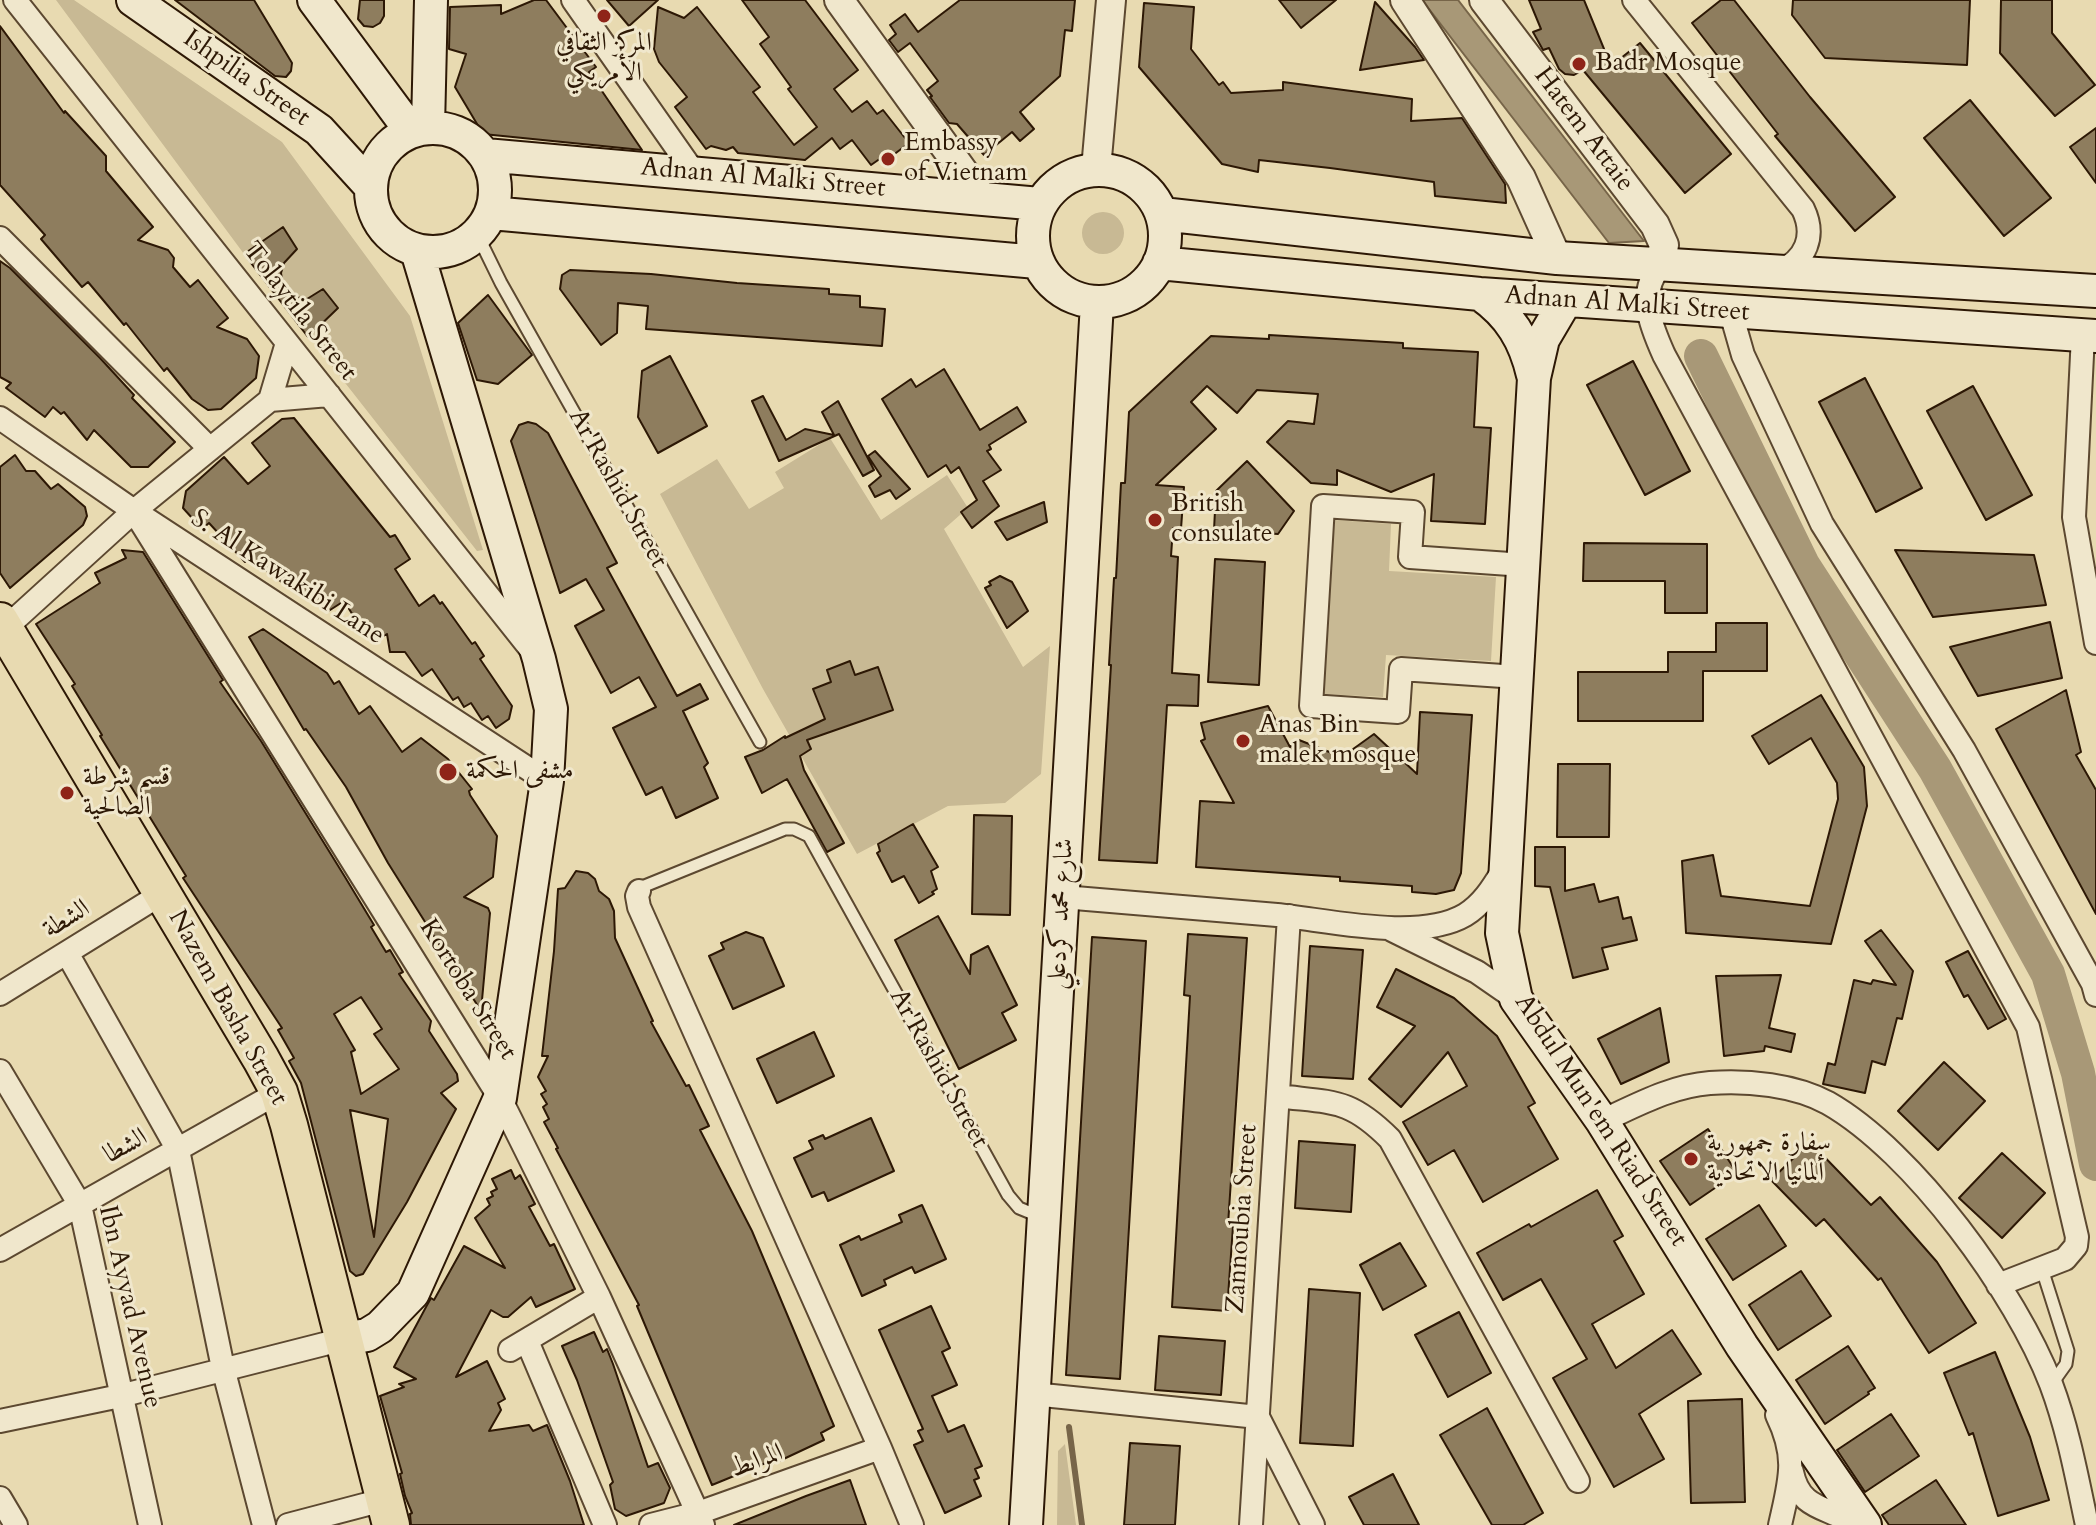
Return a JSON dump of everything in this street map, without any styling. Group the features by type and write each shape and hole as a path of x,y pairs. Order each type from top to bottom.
{"main road":[{"name":"Ishpilia Street","path":"133,0 319,130"},
{"path":"314,0 420,129"},
{"path":"420,129 431,0"},
{"path":"445,128 461,133 485,155 494,173 496,193 484,224 448,251 417,251 390,235 379,221 373,204 371,187 375,167 385,149 420,129 445,128"},
{"path":"319,130 385,149"},
{"path":"319,130 371,187"},
{"name":"Adnan Al Malki Street","path":"485,155 1040,204"},
{"path":"1096,169 1117,172 1136,181 1152,196 1162,214 1165,231 1159,263 1149,280 1135,292 1117,300 1097,303 1079,300 1061,291 1047,278 1037,262 1033,243 1034,223 1040,204 1055,186 1074,174 1096,169"},
{"name":"Adnan Al Malki Street","path":"1162,214 1557,258 2096,291"},
{"path":"484,224 1037,262"},
{"path":"344,1339 367,1335 380,1327 413,1293 500,1098 547,781 551,709 539,659 417,251"},
{"name":"Adnan Al Malki Street","path":"1159,263 1480,294 2090,335"},
{"name":"Abdul Mun'em Riad Street","path":"1480,294 1505,314 1515,327 1528,354 1534,378"},
{"name":"Abdul Mun'em Riad Street","path":"1566,300 1543,339 1534,378 1502,933 1516,999 1602,1121 1742,1346 1865,1525"},
{"name":"شارع محمد كردعلي","path":"1026,1525 1097,303"},
{"name":"Nazem Basha Street","path":"2,628 163,893 279,1092 387,1513"}],"street":[{"name":"Tolaytila Street","path":"15,0 539,659"},
{"path":"573,0 695,174"},
{"path":"839,0 983,199"},
{"path":"1096,169 1111,0"},
{"path":"1405,0 1521,178 1557,258"},
{"name":"Hatem Attaie","path":"1484,0 1655,225 1664,245 1660,266"},
{"path":"1634,0 1803,209 1810,223 1805,250 1799,260 1779,272"},
{"path":"0,238 210,449"},
{"path":"1660,266 1648,284 1647,306 1653,331 1664,355 2028,1027 2077,1237 2076,1246 2072,1255 1998,1285"},
{"path":"1731,313 1743,355 1822,524 1964,750 2093,984 2096,995"},
{"path":"2090,335 2074,517 2094,629"},
{"path":"2,628 134,511 270,400 287,343"},
{"path":"270,400 329,395"},
{"name":"S. Al Kawakibi Lane","path":"0,418 134,511 547,781"},
{"path":"1517,677 1401,669 1398,712 1311,706 1323,506 1413,512 1410,557 1524,565"},
{"name":"Kortoba Street","path":"134,511 500,1098 599,1297 700,1519"},
{"path":"1063,897 1289,916 1388,928 1431,926 1463,916 1485,899 1505,868"},
{"path":"639,891 639,907 912,1525"},
{"name":"الشطة","path":"0,994 163,893"},
{"name":"Zannoubia Street","path":"1251,1525 1289,916"},
{"path":"1388,928 1477,972 1516,999"},
{"path":"67,953 178,1150 223,1368 264,1525"},
{"name":"Ibn Ayyad Avenue","path":"0,1071 80,1205 150,1525"},
{"path":"1602,1121 1665,1092 1709,1083 1748,1083 1786,1089 1827,1102 1869,1133 1916,1179 1963,1233 2029,1336 2051,1385 2074,1464 2087,1525"},
{"name":"الشطا","path":"0,1250 279,1092"},
{"path":"1278,1096 1345,1104 1368,1117 1390,1139 1578,1481"},
{"path":"599,1297 519,1345 605,1525"},
{"path":"0,1421 120,1396 344,1339"},
{"path":"1742,1346 1787,1435 1792,1472 1800,1494 1807,1502 1856,1525"},
{"path":"1033,1394 1258,1417 1313,1525"},
{"name":"المرابط","path":"651,1525 700,1519 880,1448"},
{"path":"1780,1525 1792,1472"},
{"path":"1802,1525 1832,1491 1831,1474"},
{"path":"0,1498 16,1525"},
{"path":"288,1525 387,1513"}],"lane":[{"name":"Ar'Rashid Street","path":"484,224 501,283 760,742"},
{"name":"Ar'Rashid Street","path":"639,891 642,887 785,829 794,829 809,836 1008,1195 1026,1212 1044,1218"},
{"path":"2042,1269 2068,1351 2066,1364 2051,1385"}],"shaded area":[{"path":"56,0 74,0 282,142 410,316 483,550 477,551 244,254"},
{"path":"1422,0 1458,0 1644,241 1609,243"},
{"path":"1103,212 1118,218 1124,233 1118,248 1103,254 1088,248 1082,233 1088,218"},
{"path":"830,438 881,520 947,475 968,508 944,529 1023,667 1050,646 1041,774 1005,803 948,806 857,854 763,689 660,494 717,459 749,509 784,488 775,472"},
{"path":"1334,520 1391,524 1389,571 1496,577 1491,661 1386,655 1383,697 1324,694"},
{"path":"1065,1444 1076,1525 1057,1525 1058,1451"}],"building":[{"path":"175,0 254,0 292,63 291,71 286,77 275,76"},
{"path":"360,0 384,0 384,16 380,23 373,27 364,26 358,19"},
{"path":"534,0 546,0 596,67 589,72 642,150 483,134 455,87 466,54 449,49 450,7 501,5 501,14"},
{"path":"607,0 658,0 629,26"},
{"path":"742,0 805,0 858,70 834,89 852,112 867,101 877,114 883,110 909,143 884,162 881,158 871,165 852,140 840,149 832,138 805,160 738,153 733,147 726,150 711,146 706,149 675,107 687,97 659,62 654,49 658,7 684,18 697,7 760,87 753,92 794,145 817,127 760,44 769,37"},
{"path":"960,0 1075,0 1072,31 1065,30 1060,76 1020,112 1034,129 1020,141 1012,132 984,155 957,124 949,123 930,97 927,90 938,81 910,43 898,52 889,40 896,34 890,25 905,14 918,32"},
{"path":"1279,0 1336,0 1301,28"},
{"path":"1529,0 1584,0 1611,66 1640,43 1731,154 1685,193 1583,70 1574,75 1565,74 1559,69 1549,48 1543,50 1533,32 1541,29"},
{"path":"1721,0 1734,0 1810,97 1895,197 1855,231 1775,136 1778,134 1692,23"},
{"path":"1793,0 1970,0 1967,65 1825,58 1792,15"},
{"path":"2001,0 2052,0 2052,33 2095,85 2055,116 2000,53"},
{"path":"1375,2 1415,47 1424,60 1360,70"},
{"path":"1144,3 1194,7 1191,49 1219,85 1223,82 1231,93 1283,90 1283,82 1412,99 1411,121 1462,118 1505,184 1506,203 1435,196 1434,182 1259,160 1258,172 1222,164 1139,67"},
{"path":"0,26 64,113 106,156 106,171 153,227 138,240 168,250 174,258 173,267 190,287 198,280 228,318 217,327 247,339 259,356 256,378 221,409 208,410 192,399 167,368 164,371 88,282 82,287 41,239 45,235 0,185"},
{"path":"1970,100 2051,198 2004,236 1924,138"},
{"path":"2096,128 2096,183 2070,147"},
{"path":"283,227 297,249 284,263 281,273 283,286 295,297 307,299 323,289 338,308 308,337 244,254"},
{"path":"0,261 100,358 134,395 132,398 175,442 148,467 131,467 94,430 87,440 64,412 61,414 53,407 45,417 6,388 11,383 0,377"},
{"path":"570,270 829,289 829,294 860,296 860,307 885,309 882,346 646,329 648,306 618,303 617,333 601,345 560,289 562,275"},
{"path":"488,295 532,355 498,384 477,380 458,323"},
{"path":"1269,335 1403,343 1403,348 1478,352 1474,427 1491,428 1485,524 1431,521 1434,474 1391,492 1337,470 1337,485 1311,483 1267,442 1288,421 1314,424 1318,394 1257,390 1237,413 1207,386 1191,402 1216,429 1156,485 1184,487 1181,529 1173,528 1171,556 1178,557 1172,673 1199,675 1198,706 1167,705 1157,863 1099,860 1114,578 1121,483 1125,483 1129,412 1211,336 1269,339"},
{"path":"670,356 707,426 658,453 638,417 642,371"},
{"path":"1633,361 1690,471 1645,495 1587,385"},
{"path":"944,369 980,430 1017,407 1026,422 989,445 991,449 987,451 1001,470 983,481 999,506 972,528 961,512 977,500 959,467 951,473 946,465 928,477 882,399 911,379 916,387"},
{"path":"1865,378 1922,488 1876,512 1819,402"},
{"path":"1973,386 2032,495 1986,520 1927,411"},
{"path":"763,396 786,440 805,429 834,435 822,412 838,401 874,470 863,476 839,434 779,461 752,401"},
{"path":"294,418 390,537 395,535 410,559 395,569 419,606 434,595 472,644 475,642 484,656 480,659 512,706 509,719 496,728 488,716 482,720 471,703 464,707 458,697 453,700 432,669 422,676 405,652 390,652 387,634 378,639 371,627 366,629 360,618 356,620 344,601 327,612 249,558 245,562 209,523 202,529 183,508 186,491 224,457 248,484 270,466 252,443 282,419"},
{"path":"528,422 548,433 617,563 607,568 677,696 700,684 708,699 683,711 708,763 704,767 718,798 676,818 662,787 646,795 613,728 656,707 639,677 611,693 575,626 604,610 586,579 560,593 511,441 519,425"},
{"path":"875,451 910,489 896,499 890,490 875,497 869,486 881,476 868,456"},
{"path":"15,455 26,471 35,471 51,489 58,484 85,507 87,516 83,525 10,588 0,573 0,467"},
{"path":"1247,461 1294,511 1278,534 1214,530 1216,491"},
{"path":"1044,502 1047,522 1007,540 995,522"},
{"path":"1584,543 1707,544 1707,613 1665,613 1665,581 1583,581"},
{"path":"122,550 143,552 223,680 220,682 261,741 345,877 374,925 371,927 386,952 390,950 403,972 399,974 431,1021 429,1031 457,1074 458,1081 441,1093 456,1109 407,1202 363,1274 356,1276 350,1271 301,1083 289,1061 294,1058 278,1030 282,1028 183,878 186,876 72,686 75,684 36,624 100,583 95,573 126,558","holes":["361,997 382,1029 374,1034 399,1069 361,1094 351,1052 355,1050 334,1014","350,1110 388,1119 374,1237"]},
{"path":"1895,550 2034,555 2046,605 1933,617"},
{"path":"1215,559 1265,562 1259,685 1208,682"},
{"path":"1000,576 1012,582 1028,611 1007,628 985,588"},
{"path":"2050,622 2062,678 1978,696 1950,647"},
{"path":"1716,623 1767,623 1767,671 1703,671 1703,721 1578,721 1578,672 1668,672 1668,652 1716,652"},
{"path":"263,629 327,673 334,684 339,681 359,714 370,706 402,752 421,738 448,759 472,789 470,795 497,836 493,877 464,897 488,908 490,913 481,1011 388,863 346,787 304,730 249,637"},
{"path":"850,661 855,675 878,667 893,710 807,740 811,749 800,756 804,770 844,843 827,852 787,779 762,793 745,757 825,719 813,689 831,682 827,670"},
{"path":"2066,690 2081,752 2076,755 2096,790 2096,914 1996,729"},
{"path":"1821,695 1864,767 1867,806 1831,944 1686,933 1682,861 1713,855 1721,896 1810,906 1838,799 1837,783 1811,738 1769,764 1752,736"},
{"path":"1268,706 1290,747 1299,740 1342,757 1374,734 1417,774 1420,712 1472,715 1461,873 1454,890 1436,894 1412,892 1412,886 1340,881 1340,877 1196,867 1200,801 1234,803 1201,741 1205,739 1201,723"},
{"path":"1558,764 1610,764 1609,837 1557,837"},
{"path":"974,815 1012,816 1010,915 972,914"},
{"path":"913,824 938,867 931,871 937,889 919,903 904,876 892,882 877,853 880,851 878,844"},
{"path":"1535,847 1565,847 1565,891 1594,884 1599,902 1618,897 1623,919 1631,917 1637,940 1602,948 1608,969 1573,978 1550,887 1535,886"},
{"path":"576,871 588,873 595,879 599,891 609,899 614,911 615,938 651,1022 686,1086 689,1085 709,1126 700,1130 752,1231 834,1426 821,1433 824,1440 775,1463 773,1460 712,1485 639,1305 544,1122 549,1119 543,1107 547,1104 541,1094 546,1091 538,1077 548,1056 542,1056 558,889 565,888"},
{"path":"938,916 970,974 971,955 988,946 1017,1005 1002,1013 1016,1040 959,1069 895,940"},
{"path":"1881,930 1913,971 1902,1019 1897,1018 1885,1065 1872,1061 1865,1093 1823,1084 1828,1063 1835,1065 1854,980 1896,985 1865,941"},
{"path":"746,932 763,938 784,986 733,1009 709,956 724,949 721,943"},
{"path":"1188,934 1247,938 1228,1225 1233,1226 1227,1311 1172,1307 1190,996 1184,995"},
{"path":"1092,937 1146,941 1120,1379 1066,1375"},
{"path":"1310,946 1363,950 1353,1079 1302,1076"},
{"path":"1968,951 2006,1019 1988,1029 1968,995 1964,997 1946,962"},
{"path":"1396,969 1454,998 1497,1036 1535,1103 1528,1107 1558,1159 1483,1202 1454,1150 1428,1165 1403,1122 1467,1086 1448,1052 1401,1107 1369,1079 1415,1026 1377,1007"},
{"path":"1781,975 1769,1028 1795,1034 1791,1052 1765,1046 1764,1051 1724,1056 1716,976"},
{"path":"1660,1008 1669,1062 1621,1084 1598,1039"},
{"path":"814,1032 834,1076 777,1103 757,1059"},
{"path":"1944,1062 1985,1101 1938,1150 1898,1111"},
{"path":"871,1118 894,1171 828,1201 824,1192 812,1197 794,1158 813,1149 809,1141 823,1135 825,1139"},
{"path":"1708,1129 1737,1173 1690,1205 1660,1161"},
{"path":"1299,1141 1355,1145 1351,1212 1295,1208"},
{"path":"1810,1142 1871,1205 1880,1197 1937,1262 1976,1323 1929,1353 1881,1278 1878,1280 1824,1219 1816,1226 1771,1180"},
{"path":"2002,1153 2045,1193 2002,1238 1959,1198"},
{"path":"511,1170 515,1179 520,1175 535,1204 529,1207 550,1246 554,1244 575,1289 536,1307 531,1297 508,1317 491,1310 456,1377 487,1361 505,1399 498,1403 501,1410 489,1431 529,1425 533,1431 547,1425 584,1525 411,1525 412,1513 380,1396 404,1387 399,1384 416,1379 394,1367 431,1298 434,1300 464,1246 505,1268 475,1218 490,1205 487,1199 497,1189 492,1179"},
{"path":"1597,1190 1623,1236 1614,1241 1644,1294 1592,1324 1616,1368 1672,1330 1701,1374 1639,1414 1664,1459 1614,1487 1553,1378 1587,1359 1541,1279 1503,1300 1477,1253"},
{"path":"922,1205 946,1259 915,1273 912,1267 884,1280 886,1285 862,1296 840,1245 859,1236 861,1240 902,1222 899,1215"},
{"path":"1759,1205 1786,1246 1733,1280 1706,1239"},
{"path":"1400,1243 1426,1286 1383,1310 1360,1265"},
{"path":"1801,1271 1831,1316 1778,1350 1749,1305"},
{"path":"1309,1289 1360,1293 1353,1446 1300,1443"},
{"path":"931,1306 950,1348 942,1352 957,1385 932,1396 948,1432 964,1425 982,1466 975,1469 979,1478 974,1480 981,1496 945,1513 914,1445 923,1441 918,1431 923,1429 879,1330"},
{"path":"1459,1312 1491,1373 1448,1397 1415,1335"},
{"path":"594,1332 603,1352 607,1349 613,1364 648,1467 658,1463 670,1488 664,1503 626,1516 615,1509 610,1485 613,1482 562,1346"},
{"path":"1159,1336 1225,1341 1221,1395 1155,1390"},
{"path":"1848,1346 1875,1388 1825,1424 1796,1380"},
{"path":"1995,1352 2030,1437 2049,1500 1998,1516 1973,1433 1969,1435 1944,1373"},
{"path":"1742,1399 1745,1502 1691,1503 1688,1401"},
{"path":"1487,1408 1543,1513 1523,1525 1492,1525 1440,1435"},
{"path":"1891,1414 1919,1456 1865,1492 1837,1450"},
{"path":"1130,1443 1180,1446 1175,1525 1124,1525"},
{"path":"1393,1474 1419,1525 1364,1525 1349,1497"},
{"path":"850,1480 866,1525 734,1525 806,1496"},
{"path":"1936,1480 1966,1525 1889,1525 1882,1515"}],"waterway":[{"path":"1701,356 1803,565 1935,769 2048,974 2078,1073 2096,1164"},
{"path":"1069,1427 1082,1525"}],"place":[{"name":"المركز الثقافي الأمريكي","path":"604,16"},
{"name":"Badr Mosque","path":"1579,64"},
{"name":"Embassy of Vietnam","path":"888,159"},
{"name":"British consulate","path":"1155,520"},
{"name":"Anas Bin malek mosque","path":"1243,741"},
{"name":"مشفى الحكمة","path":"448,772"},
{"name":"قسم شرطة الصالحية","path":"67,793"},
{"name":"سفارة جمهورية ألمانيا الاتحادية","path":"1691,1159"}]}
